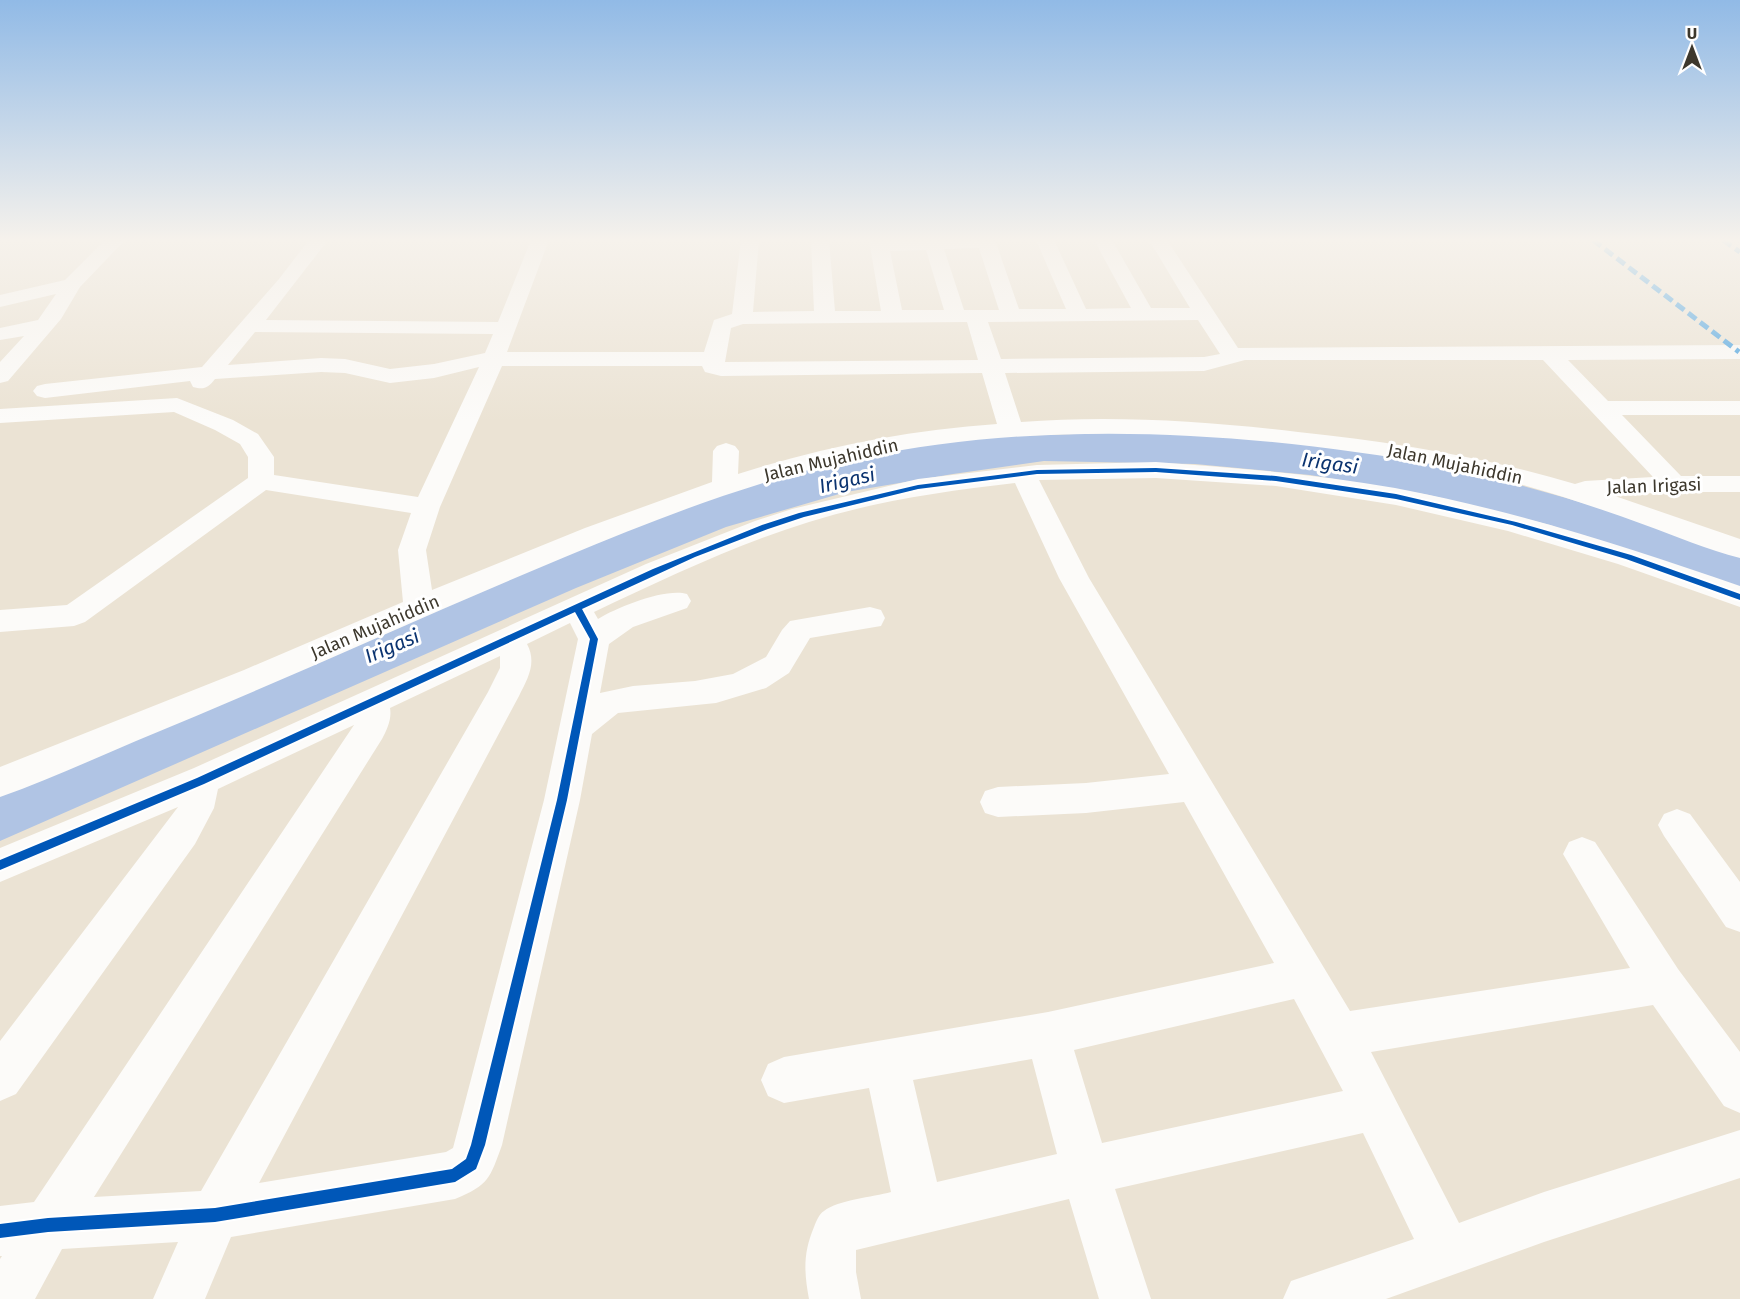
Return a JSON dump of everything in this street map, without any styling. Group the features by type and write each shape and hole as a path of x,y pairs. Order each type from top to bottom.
{"street":[{"path":"0,376 63,301"},
{"path":"177,405 210,373 270,301"},
{"path":"419,608 412,550 427,507 494,359 517,301"},
{"path":"742,318 744,301"},
{"path":"824,301 825,318"},
{"path":"890,301 893,317"},
{"path":"959,301 990,366 1011,429"},
{"path":"1006,301 1011,316"},
{"path":"1072,301 1079,315"},
{"path":"1137,301 1144,314"},
{"path":"1196,301 1233,357"},
{"path":"1204,314 742,318 721,324 713,367 721,369 1204,364 1242,353 1740,352"},
{"path":"0,334 45,325"},
{"path":"250,326 506,328"},
{"path":"1549,353 1674,484"},
{"path":"45,391 210,373 321,365 345,366 381,375 407,375 477,360 494,359 714,359"},
{"path":"0,416 177,405 224,425 249,439 261,457 261,481"},
{"path":"1603,408 1740,408"},
{"name":"Jalan Mujahiddin","path":"0,782 232,688 602,531 725,485 864,449 1011,429 1154,426 1293,438 1392,450 1477,466 1568,490 1740,549"},
{"path":"725,485 726,451"},
{"path":"586,623 695,555 802,515 931,486 1024,475 1108,469 1251,476 1322,483 1391,495 1487,516 1574,540 1740,597"},
{"path":"1024,475 1074,578 1339,1035 1447,1253"},
{"path":"0,621 74,615 157,553 261,481 427,507"},
{"name":"Jalan Irigasi","path":"1568,490 1674,484 1740,484"},
{"path":"0,865 198,781 508,639 586,623 614,622 676,601"},
{"path":"577,727 604,705 614,702 712,690 756,678 779,665 785,658 793,638 801,629 870,618"},
{"path":"0,1231 48,1225 215,1215 455,1175 471,1164 484,1122 562,800 577,727 586,623"},
{"path":"178,1299 215,1215 503,696 518,660 516,649 508,639"},
{"path":"6,1299 48,1225 370,730 374,714 372,701"},
{"path":"0,1078 182,833 202,792 198,781"},
{"path":"998,802 1086,798 1194,786"},
{"path":"1677,825 1740,914"},
{"path":"1582,854 1663,983 1740,1090"},
{"path":"0,870 0,887"},
{"path":"784,1080 1048,1034 1305,976"},
{"path":"1339,1035 1663,983"},
{"path":"1048,1034 1125,1299"},
{"path":"886,1064 919,1212"},
{"path":"835,1299 829,1260 835,1237 841,1230 1086,1171 1375,1107"},
{"path":"1309,1299 1447,1253 1544,1217 1740,1154"}],"water":[{"name":"Irigasi","path":"1169,431 1292,441 1365,451 1420,461 1528,487 1635,519 1740,555 1740,592 1550,525 1429,495 1310,475 1195,464 1044,461 953,474 846,492 726,527 576,588 0,841 0,787 606,532 814,463 955,438"}],"marked path":[{"path":"1672,301 1739,352"}],"cycle path":[{"path":"0,865 229,768 692,555 802,515 918,487 1037,472 1156,470 1276,478 1396,497 1513,523 1628,557 1740,597"},
{"path":"0,1231 48,1225 215,1215 455,1175 471,1164 478,1145 562,800 594,639 577,608"}]}
